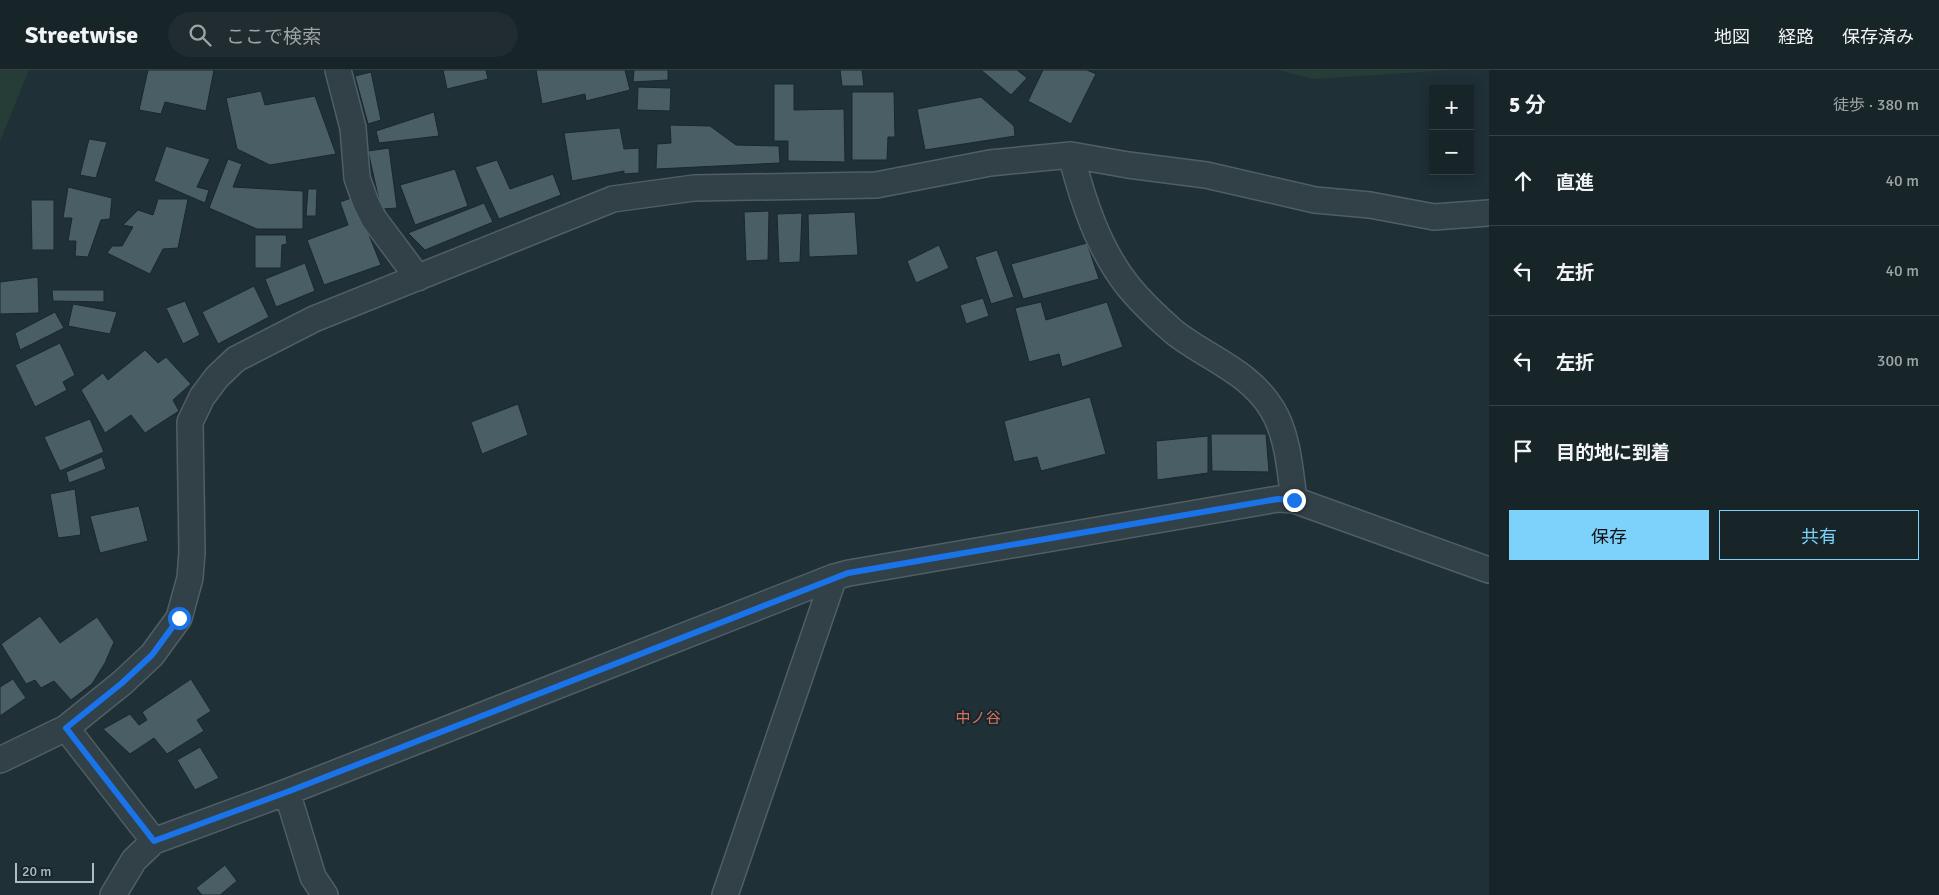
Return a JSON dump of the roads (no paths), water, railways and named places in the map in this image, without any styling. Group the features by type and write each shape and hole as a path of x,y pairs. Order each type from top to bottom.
{"street":[{"path":"338,70 353,128 358,178 366,203 374,219 418,278"},
{"path":"1071,155 1085,207 1107,254 1128,286 1174,332 1252,383 1272,409 1288,454 1294,500"},
{"path":"0,760 66,728 122,683 152,655 179,618 190,578 192,552 190,422 202,397 217,377 236,359 314,319 613,200 694,188 876,185 990,164 1071,155 1128,165 1206,175 1315,200 1370,205 1434,217 1489,213"},
{"path":"113,895 134,860 154,841 287,792 834,577 868,569 1278,499 1294,500 1489,570"},
{"path":"725,895 834,577"},
{"path":"66,728 154,841"},
{"path":"287,792 313,876 325,895"}],"district":[{"name":"中ノ谷","path":"978,718"}]}
